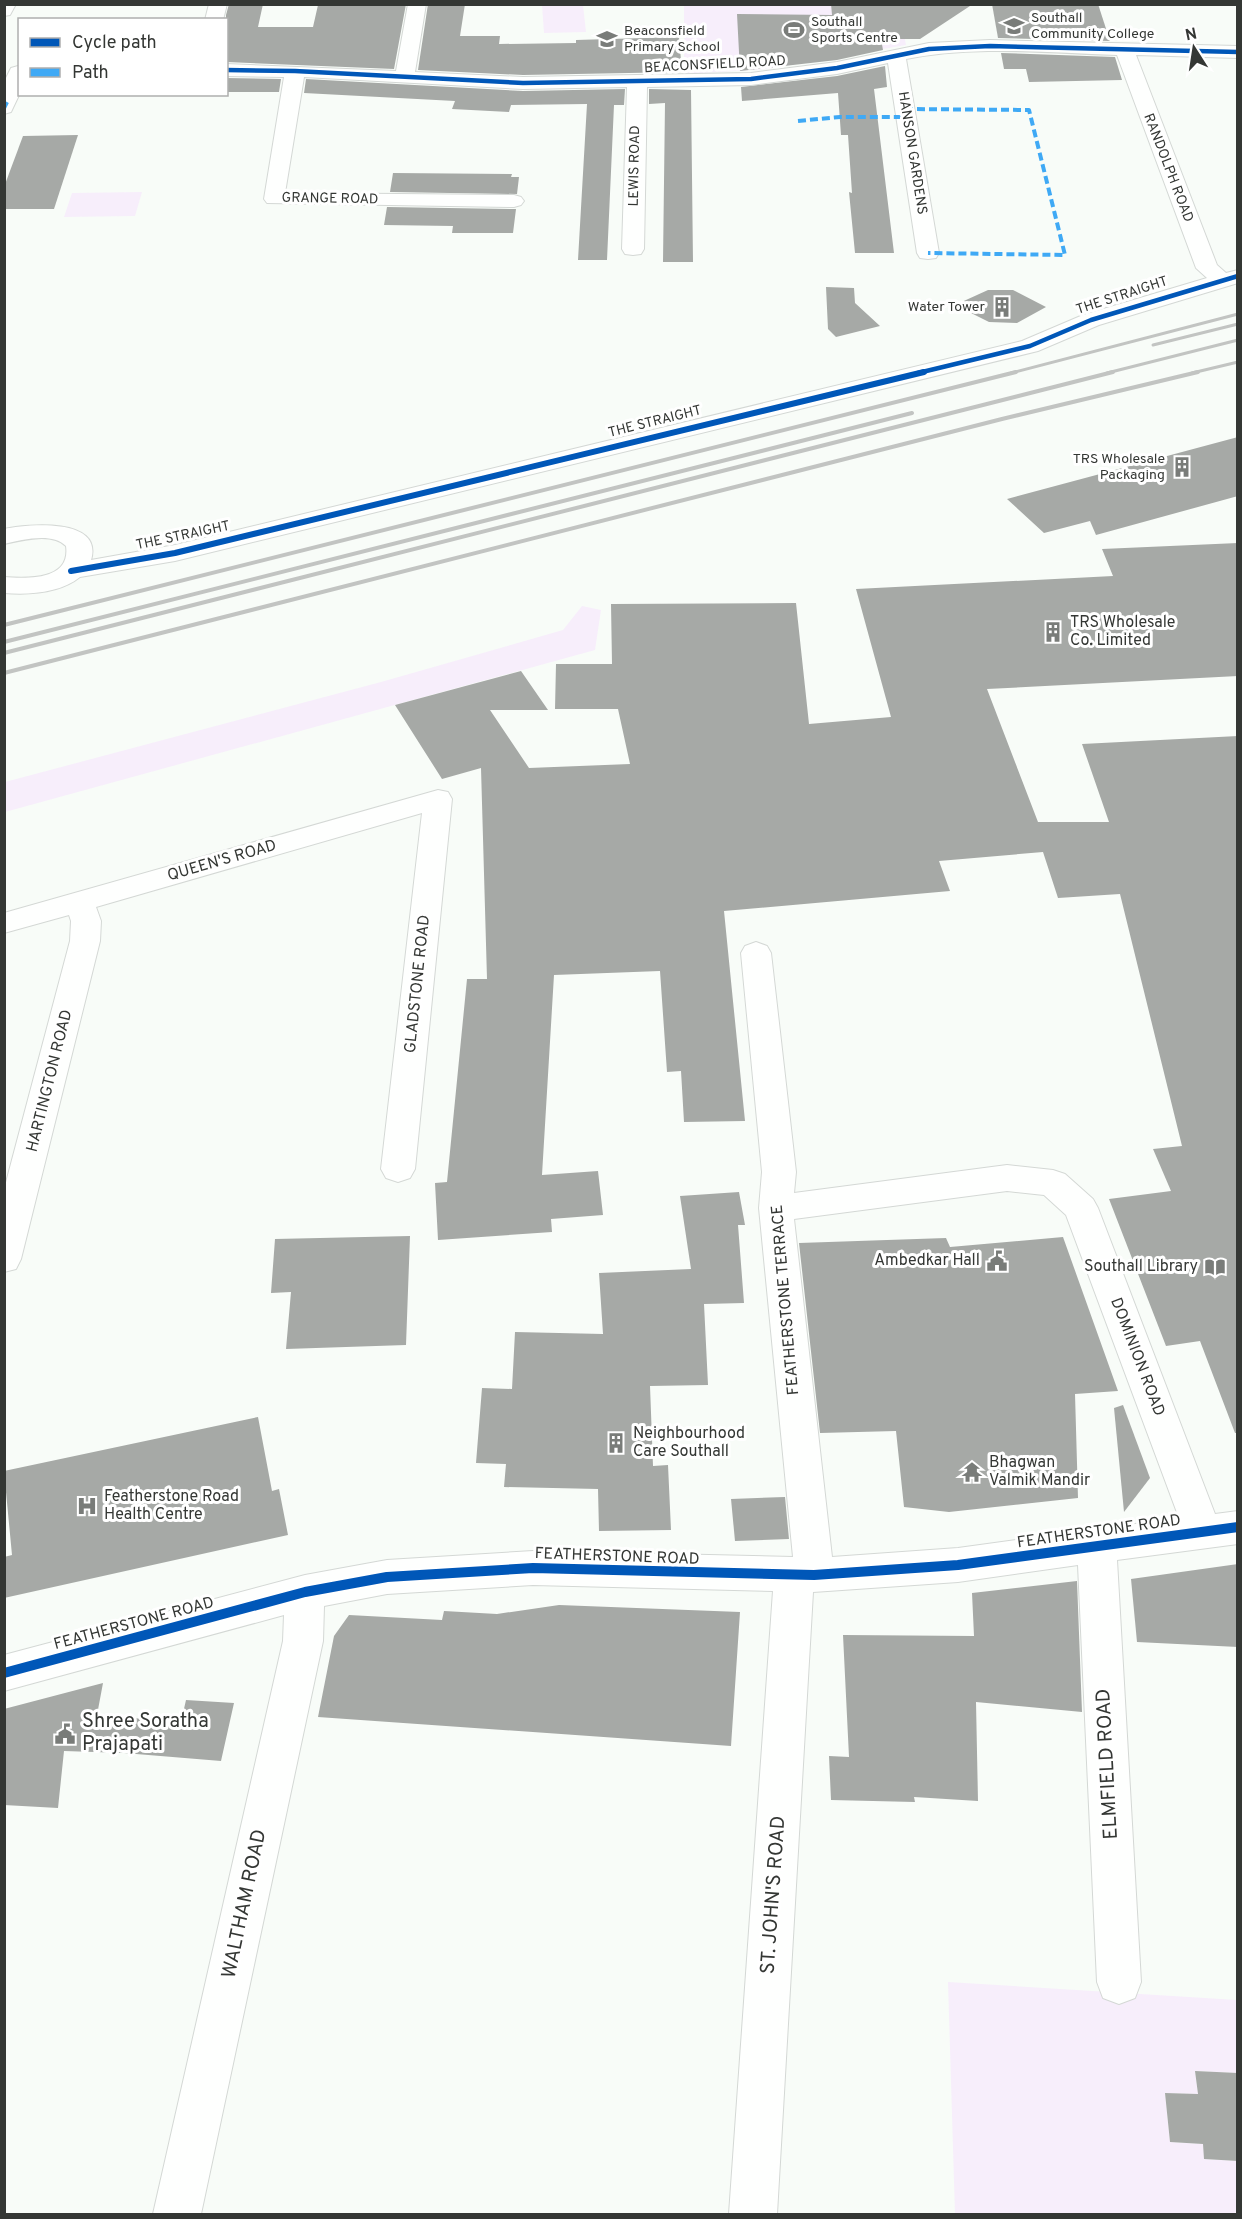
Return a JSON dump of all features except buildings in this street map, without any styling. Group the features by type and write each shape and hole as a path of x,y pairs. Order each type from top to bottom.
{"street":[{"path":"4,11 7,4"},
{"path":"405,77 417,4"},
{"name":"BEACONSFIELD ROAD","path":"228,70 296,71 523,83 637,82 751,79 794,75 837,68 896,54 950,47 1238,52"},
{"name":"RANDOLPH ROAD","path":"1124,49 1207,268 1230,278"},
{"name":"HANSON GARDENS","path":"896,54 928,253"},
{"name":"GRANGE ROAD","path":"296,71 274,199 514,201"},
{"path":"4,108 14,72"},
{"name":"LEWIS ROAD","path":"633,249 637,82"},
{"name":"THE STRAIGHT","path":"4,585 18,587 40,585 61,578 71,571 175,553 1030,346 1091,320 1230,278"},
{"path":"4,514 33,531"},
{"path":"4,537 33,531"},
{"name":"THE STRAIGHT","path":"33,531 62,534 78,546 119,551 175,553"},
{"path":"71,571 81,554 78,546"},
{"name":"QUEEN'S ROAD","path":"4,923 438,799"},
{"name":"GLADSTONE ROAD","path":"398,1169 438,799"},
{"name":"HARTINGTON ROAD","path":"4,1259 85,941 86,921 79,902"},
{"name":"FEATHERSTONE TERRACE","path":"756,953 779,1172 776,1208 804,1575"},
{"name":"DOMINION ROAD","path":"776,1208 1007,1178 1053,1184 1081,1208 1220,1529"},
{"name":"FEATHERSTONE ROAD","path":"4,1673 305,1592 387,1577 533,1568 804,1575 958,1565 1220,1529"},
{"name":"ELMFIELD ROAD","path":"1097,1547 1119,1982"},
{"name":"ST. JOHN'S ROAD","path":"753,2214 804,1575"},
{"name":"WALTHAM ROAD","path":"177,2214 303,1641 305,1592"}],"shaded area":[{"name":"Southall Sports Centre","path":"831,4 832,14 900,14 906,45 767,69 684,74 684,5"},
{"path":"542,5 583,5 586,32 544,33"},
{"path":"142,192 135,216 64,217 72,193"},
{"path":"582,606 601,610 595,650 5,812 5,782 381,682 563,630"},
{"path":"948,1982 1237,2000 1237,2073 1195,2071 1198,2094 1165,2093 1170,2142 1203,2144 1205,2159 1237,2161 1237,2214 955,2214"}],"railway":[{"path":"1011,373 1238,314"},
{"path":"1153,345 1238,324"},
{"path":"1107,373 1238,340"},
{"path":"1192,373 1238,362"},
{"path":"4,625 1016,372"},
{"path":"4,653 1113,372"},
{"path":"4,673 1002,419 1198,372"},
{"path":"4,642 912,413"}],"marked path":[{"path":"4,108 7,102"},
{"path":"905,109 1029,110 1065,255 928,253"},
{"path":"798,121 840,117 907,117"}],"cycle path":[{"path":"228,70 295,71 523,83 751,79 837,68 929,49 990,46 1238,52"},
{"path":"71,571 175,553 1030,346 1091,320 1238,276"},
{"path":"4,1673 305,1592 387,1577 533,1568 814,1575 958,1565 1238,1527"}],"place":[{"name":"Southall Community College","path":"1014,26"},
{"name":"Southall Sports Centre","path":"794,30"},
{"name":"Beaconsfield Primary School","path":"607,39"},
{"name":"Water Tower","path":"1002,307"},
{"name":"TRS Wholesale Packaging","path":"1182,467"},
{"name":"TRS Wholesale Co. Limited","path":"1053,632"},
{"name":"Ambedkar Hall","path":"997,1261"},
{"name":"Southall Library","path":"1215,1267"},
{"name":"Neighbourhood Care Southall","path":"616,1443"},
{"name":"Bhagwan Valmik Mandir","path":"972,1472"},
{"name":"Featherstone Road Health Centre","path":"87,1506"},
{"name":"Shree Soratha Prajapati","path":"65,1734"}]}
